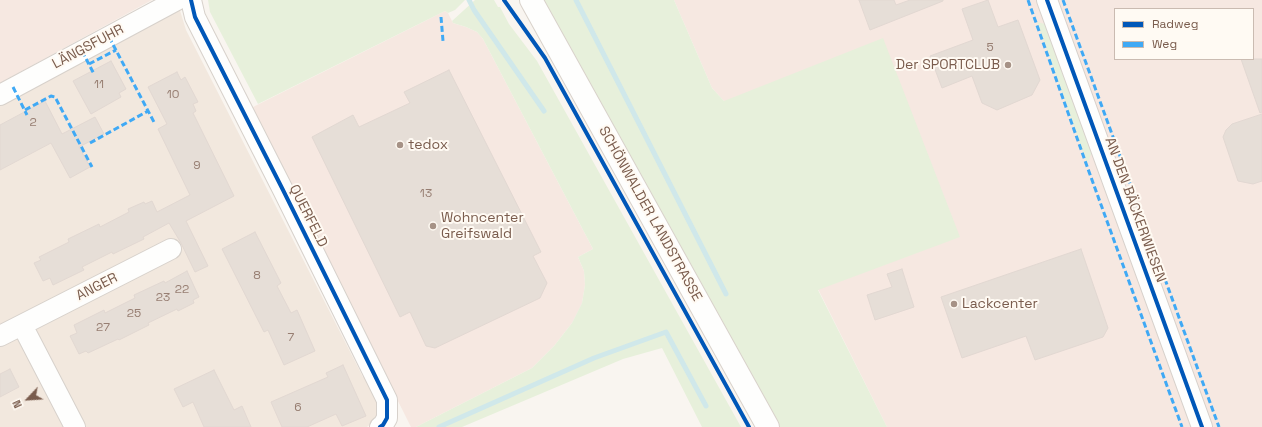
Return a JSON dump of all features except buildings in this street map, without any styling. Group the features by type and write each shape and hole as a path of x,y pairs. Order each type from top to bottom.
{"main road":[{"name":"SCHÖNWALDER LANDSTRASSE","path":"531,0 768,427"}],"street":[{"name":"LÄNGSFUHR","path":"0,94 177,0"},
{"name":"AN DEN BÄCKERWIESEN","path":"1048,0 1202,427"},
{"name":"QUERFELD","path":"193,9 387,400 386,418 383,425 380,427"},
{"name":"ANGER","path":"0,336 171,249"},
{"path":"22,325 75,427"}],"shaded area":[{"path":"0,0 152,0 0,83"},
{"path":"674,0 1262,0 1262,427 887,427 724,101 712,88"},
{"path":"178,4 186,30 363,377 369,374 380,408 376,419 367,427 0,427 0,100"},
{"path":"445,11 448,13 453,23 477,32 483,39 593,249 578,257 584,271 585,285 582,303 572,323 554,346 532,368 416,427 411,427 251,108"}],"green space":[{"path":"208,0 465,0 455,10 448,13 445,11 258,104 210,12"},
{"path":"475,0 494,0 498,7 500,7 509,24 537,61 741,427 702,427 662,348 623,359 462,427 416,427 532,368 554,346 572,323 582,303 585,285 584,271 578,257 593,249 483,39 477,32 453,23 452,21"},
{"path":"543,0 674,0 712,88 724,101 883,38 960,237 818,290 887,427 779,427"},
{"path":"1037,22 1045,24 1092,152 1087,164"}],"waterway":[{"path":"469,0 474,10 544,111"},
{"path":"576,0 726,294"},
{"path":"439,427 594,358 666,332 706,406"}],"marked path":[{"path":"1028,0 1182,427"},
{"path":"1063,0 1219,427"},
{"path":"441,17 443,41"},
{"path":"109,37 155,124"},
{"path":"89,64 116,50"},
{"path":"82,51 94,74"},
{"path":"13,87 27,115"},
{"path":"25,110 51,96 55,97 92,167"},
{"path":"90,143 148,111"}],"cycle path":[{"path":"191,0 195,17 387,400 387,418 380,427"},
{"path":"504,0 545,58 749,427"},
{"path":"1047,0 1202,427"}],"place":[{"name":"Der SPORTCLUB","path":"1008,65"},
{"name":"tedox","path":"400,145"},
{"name":"Wohncenter Greifswald","path":"433,226"},
{"name":"Lackcenter","path":"954,304"}]}
